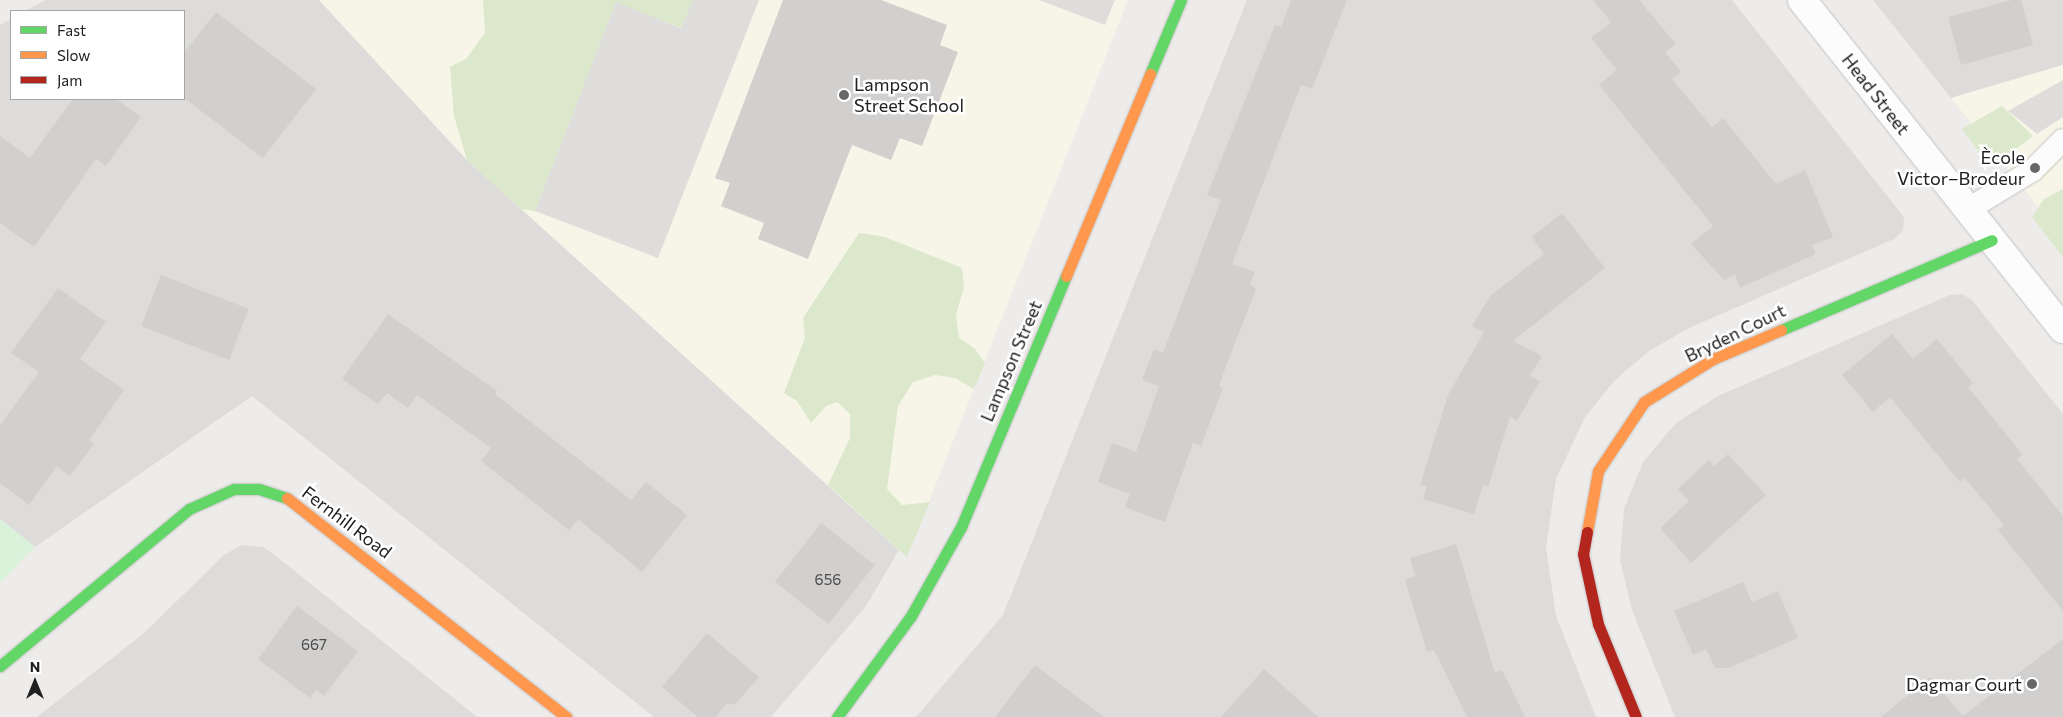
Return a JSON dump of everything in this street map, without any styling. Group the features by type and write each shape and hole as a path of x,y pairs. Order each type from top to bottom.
{"street":[{"name":"Lampson Street","path":"837,717 912,616 961,527 1181,0"},
{"name":"Head Street","path":"1802,0 2063,329"},
{"name":"Bryden Court","path":"1636,717 1598,624 1583,554 1598,471 1644,402 1713,359 1992,240"},
{"name":"Fernhill Road","path":"0,666 189,509 210,496 234,489 259,489 283,496 305,509 566,717"}],"lane":[{"path":"1968,210 2032,170 2063,140"},
{"path":"2032,170 2063,162"}],"shaded area":[{"path":"46,0 319,0 467,160 899,550 866,606 771,717 654,717 252,396 35,547 0,519 0,25 10,20 10,100 185,100 185,10 27,10"},
{"path":"319,0 1128,0 907,557 467,160"},
{"path":"693,0 759,0 658,258 535,211 616,2 681,28"},
{"path":"1039,0 1115,0 1105,25"},
{"path":"1247,0 1732,0 1904,217 1903,230 1894,239 1689,328 1649,351 1614,381 1585,417 1556,479 1546,547 1556,616 1596,717 916,717 1003,615"},
{"path":"1873,0 2063,0 2063,65 1951,98"},
{"name":"Ècole Victor–Brodeur","path":"2063,65 2063,238 1951,98"},
{"path":"2063,80 2063,117 2037,134 2008,111"},
{"path":"1962,294 1972,300 2063,414 2063,717 1675,717 1632,610 1620,560 1624,509 1643,462 1676,423 1718,396 1950,295"},
{"path":"242,545 263,547 272,553 477,717 37,717 144,633 224,555"}],"green space":[{"path":"483,0 693,0 682,28 616,3 535,211 521,209 467,160 454,116 450,67 466,59 485,33"},
{"path":"2002,106 2033,136 1997,163 1987,163 1962,129"},
{"path":"2063,189 2063,257 2032,217 2044,199"},
{"path":"859,233 885,237 962,268 964,288 956,314 959,338 974,348 985,363 974,389 955,378 935,375 913,382 898,406 887,489 902,505 930,502 907,557 828,485 850,438 850,414 837,402 826,406 811,423 797,401 784,393 805,338 803,318"},
{"path":"0,519 35,547 0,583"}],"building":[{"name":"Lampson Street School","path":"783,0 881,0 947,25 940,45 958,52 922,146 900,138 891,160 852,145 808,259 758,239 764,223 721,206 730,183 715,178"},
{"path":"1291,0 1347,0 1312,89 1301,85 1232,264 1255,272 1250,284 1256,289 1219,386 1223,388 1201,446 1193,443 1165,522 1125,507 1130,494 1098,482 1112,443 1136,452 1159,386 1142,380 1154,349 1163,353 1221,200 1207,195 1275,25 1281,27"},
{"path":"1593,0 1639,0 1676,44 1665,52 1681,72 1672,79 1712,127 1723,118 1776,184 1805,170 1833,237 1812,245 1816,254 1740,288 1735,274 1724,280 1691,244 1713,226 1599,85 1617,70 1591,38 1611,22"},
{"path":"2012,0 2021,0 2033,45 1961,65 1948,17"},
{"path":"216,12 316,89 263,158 185,99 185,52"},
{"path":"72,100 117,100 141,117 106,166 96,159 34,247 0,223 0,136 30,158"},
{"path":"1562,213 1605,268 1513,341 1542,356 1530,376 1540,381 1517,421 1510,417 1488,487 1483,485 1474,514 1423,499 1427,486 1420,485 1448,395 1484,332 1472,326 1490,296 1544,254 1532,237"},
{"path":"161,275 249,309 229,360 141,326"},
{"path":"58,288 106,322 80,359 124,390 89,440 94,444 70,476 57,466 29,505 0,483 0,425 39,372 11,353"},
{"path":"388,314 497,391 495,394 631,500 646,482 687,515 642,572 578,519 569,530 481,461 491,448 417,395 408,408 387,393 378,404 342,379"},
{"path":"1892,334 1913,359 1937,339 1973,383 1968,387 2022,454 2017,459 2063,516 2063,611 1998,530 2004,525 1965,478 1960,482 1890,397 1873,412 1842,375"},
{"path":"1728,454 1766,495 1691,563 1660,528 1689,501 1678,489 1709,460 1714,466"},
{"path":"821,523 875,565 828,624 775,582"},
{"path":"1456,544 1495,673 1502,670 1525,717 1467,717 1434,650 1427,652 1405,580 1415,576 1410,558"},
{"path":"1743,582 1752,602 1778,591 1798,638 1728,668 1715,668 1706,649 1693,655 1674,611"},
{"path":"297,606 358,651 324,696 316,690 310,698 258,659"},
{"path":"707,633 759,677 735,705 727,703 716,717 698,717 662,687"},
{"name":"Dagmar Court","path":"2063,639 2063,717 1881,717 1930,677 1963,716"},
{"path":"1035,665 1104,717 995,717"},
{"path":"1264,669 1318,717 1221,717"}],"traffic: fast":[{"path":"1150,74 1181,0"},
{"path":"1781,330 1992,240"},
{"path":"837,717 911,616 961,527 1066,276"},
{"path":"0,666 189,509 234,489 259,489 287,498"}],"traffic: slow":[{"path":"1066,276 1150,74"},
{"path":"1587,532 1598,471 1644,402 1713,359 1781,330"},
{"path":"287,498 566,717"}],"traffic: jam":[{"path":"1587,532 1583,554 1598,624 1636,717"}],"place":[{"name":"Lampson Street School","path":"844,95"},
{"name":"Ècole Victor–Brodeur","path":"2035,168"},
{"name":"Dagmar Court","path":"2032,684"}]}
